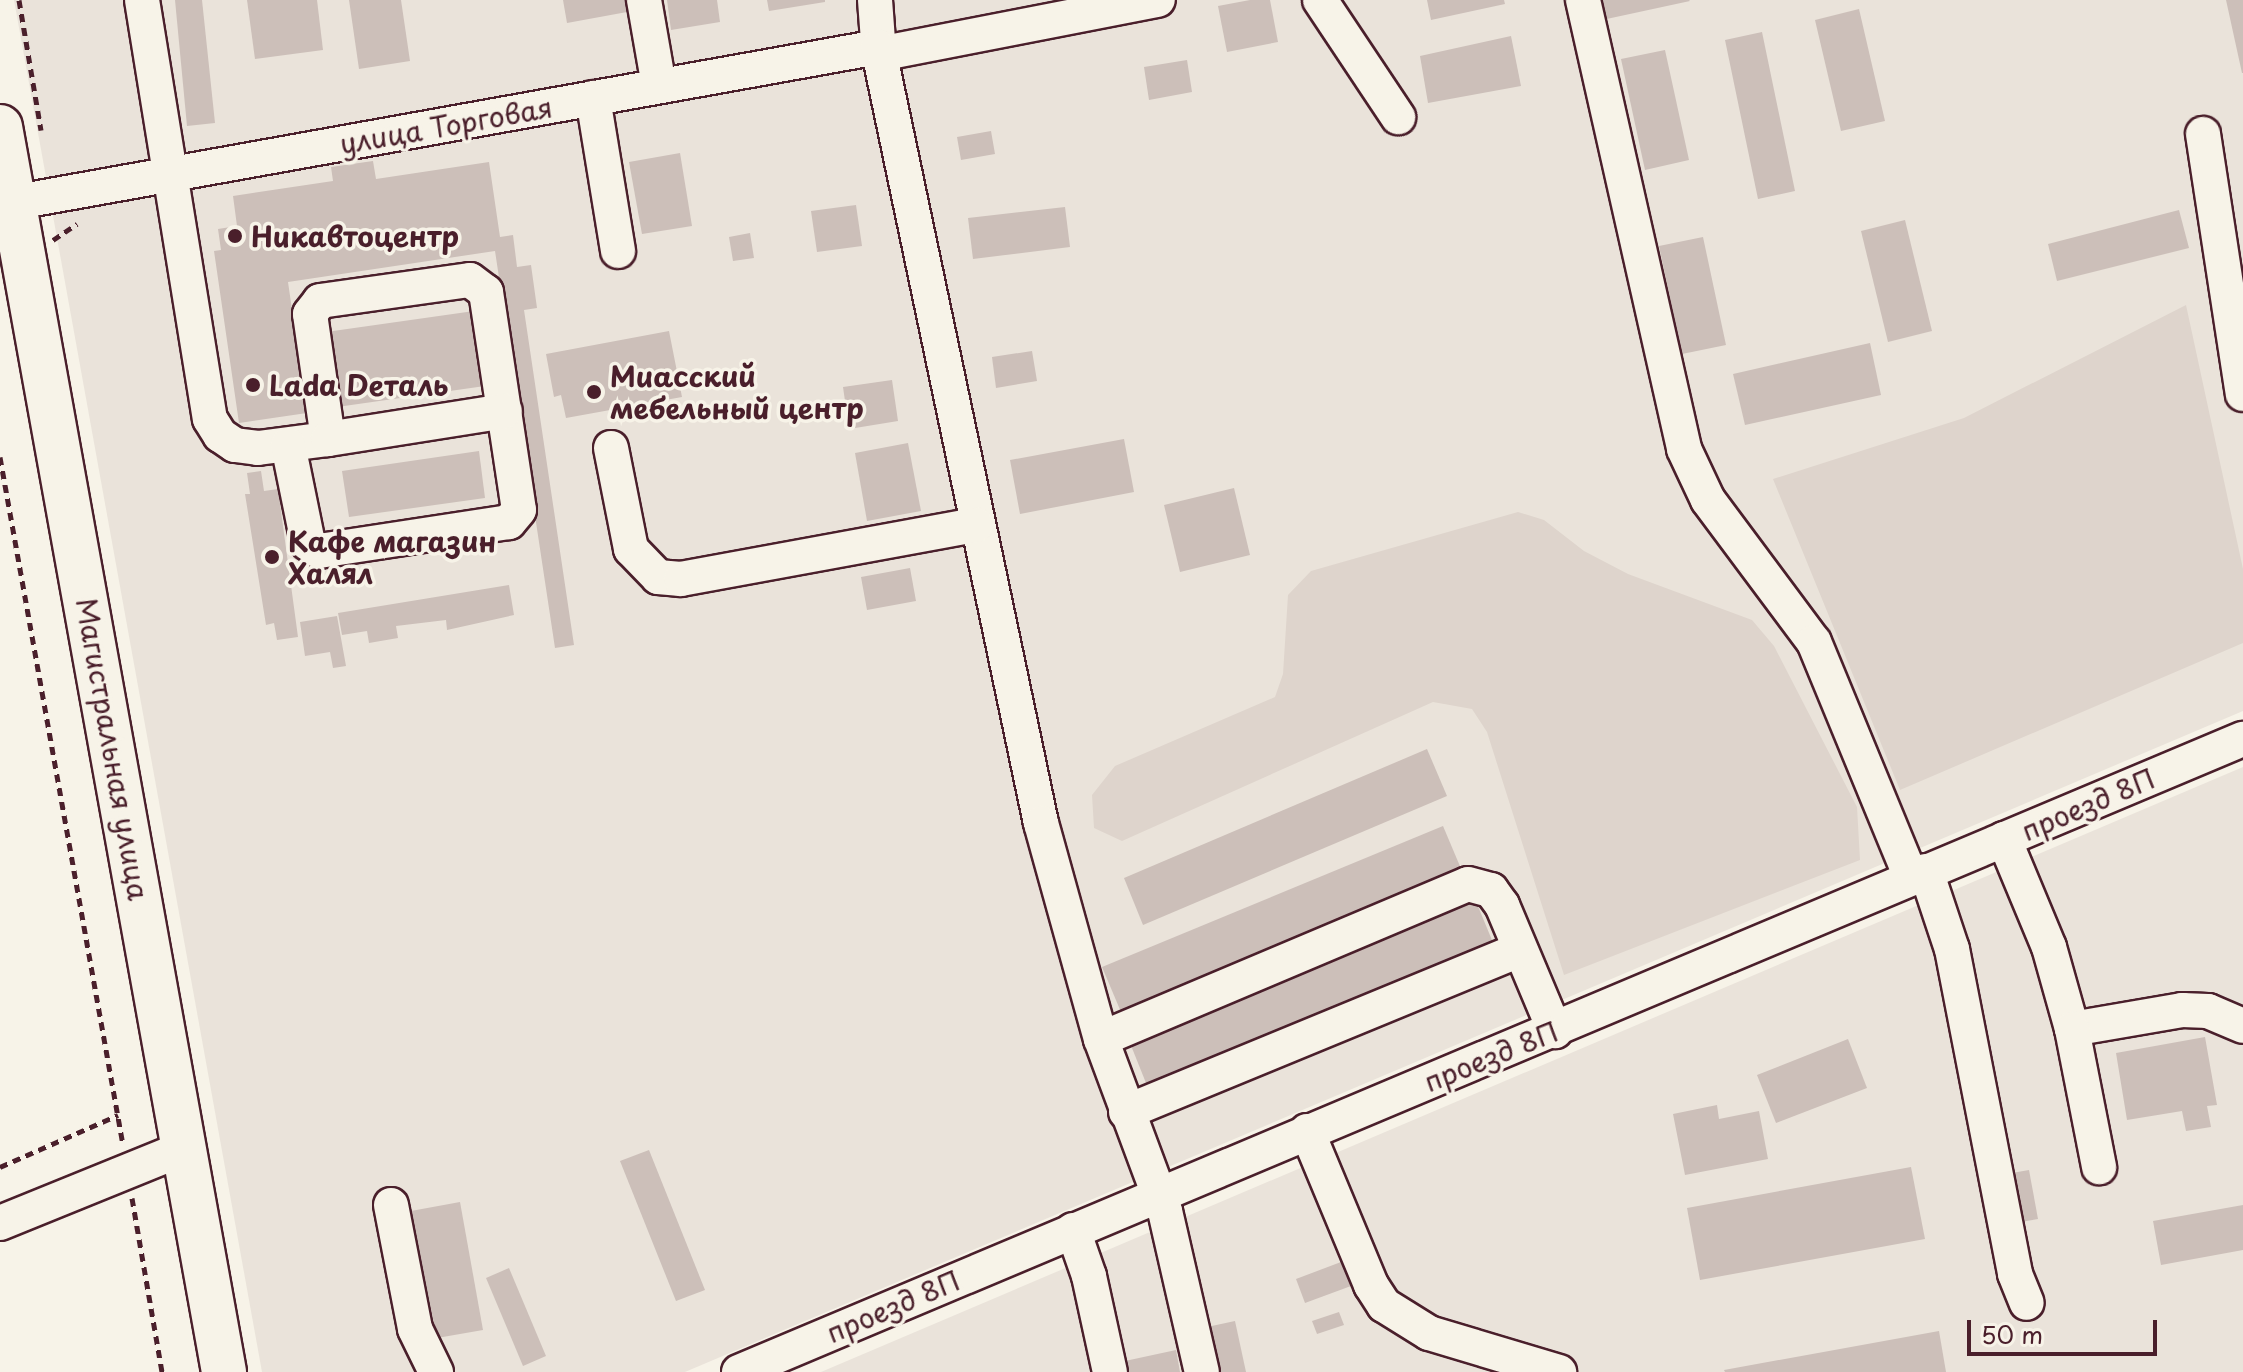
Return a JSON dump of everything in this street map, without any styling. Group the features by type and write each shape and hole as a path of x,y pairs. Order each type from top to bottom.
{"main road":[{"name":"Магистральная улица","path":"21,128 7,204 185,1148 224,1372"}],"street":[{"path":"142,0 210,419 220,435 235,445 288,445 505,411"},
{"path":"644,0 659,86"},
{"path":"875,0 878,50 1041,823 1101,1039 1158,1195 1202,1372"},
{"name":"улица Торговая","path":"7,204 659,86 1158,0"},
{"path":"1320,0 1398,117"},
{"path":"1583,0 1684,449 1708,500 1814,642 1952,949 2015,1274 2027,1303"},
{"path":"593,98 618,251"},
{"path":"2203,134 2243,394"},
{"path":"288,445 308,543 319,551 509,522 519,510 486,292 470,280 320,301 310,314 328,439"},
{"path":"611,448 631,549 658,577 681,579 976,525"},
{"name":"проезд 8П","path":"739,1372 2243,739"},
{"path":"2004,839 2049,947 2072,1029 2099,1167"},
{"path":"1101,1039 1468,884 1491,890 1555,1031"},
{"path":"1126,1112 1520,950"},
{"path":"2072,1029 2182,1010 2208,1011 2243,1026"},
{"path":"1307,1131 1371,1285 1384,1305 1429,1333 1559,1372"},
{"path":"0,1223 185,1148"},
{"path":"391,1205 415,1329 436,1372"},
{"path":"1073,1230 1089,1276 1110,1372"}],"path":[{"path":"19,0 21,128"},
{"path":"0,457 162,1372"},
{"path":"0,1167 118,1115"}],"shaded area":[{"path":"14,0 2243,0 2243,711 685,1372 262,1372"},
{"path":"2186,305 2243,569 2243,643 1900,790 1773,479 1964,418"},
{"path":"1518,512 1544,520 1584,551 1628,574 1752,620 1774,646 1857,807 1860,860 1564,975 1487,732 1472,709 1433,702 1122,841 1094,828 1092,795 1115,766 1275,697 1283,674 1288,595 1311,571"},
{"path":"2243,767 2243,1372 821,1372"}],"building":[{"path":"175,0 202,0 215,123 187,126"},
{"path":"247,0 317,0 323,50 255,59"},
{"path":"349,0 401,0 410,61 359,69"},
{"path":"563,0 625,0 627,12 567,23"},
{"path":"667,0 717,0 720,22 671,30"},
{"path":"767,0 825,0 825,2 769,11"},
{"path":"1270,0 1278,42 1227,52 1218,6"},
{"path":"1427,0 1504,0 1505,4 1431,20"},
{"path":"1597,0 1689,0 1690,1 1602,20"},
{"path":"2226,0 2243,0 2243,73 2242,73"},
{"path":"1859,9 1885,121 1841,131 1815,20"},
{"path":"1762,32 1795,191 1758,199 1725,40"},
{"path":"1511,36 1521,86 1428,103 1420,56"},
{"path":"1665,50 1689,160 1645,170 1621,59"},
{"path":"1187,60 1192,92 1149,100 1144,67"},
{"path":"991,131 995,154 961,160 957,137"},
{"path":"680,153 692,226 642,234 629,162"},
{"path":"373,161 376,179 489,162 500,237 513,235 517,267 531,265 537,308 524,310 574,645 555,648 495,251 288,282 307,413 239,423 214,251 221,250 218,229 237,226 233,196 333,181 331,167"},
{"path":"856,205 862,246 817,252 811,211"},
{"path":"1065,207 1070,247 973,259 968,218"},
{"path":"2179,210 2189,248 2057,281 2048,244"},
{"path":"1905,220 1932,331 1888,342 1861,231"},
{"path":"750,233 754,258 733,261 729,237"},
{"path":"1703,237 1726,345 1682,354 1659,246"},
{"path":"474,311 485,386 330,408 319,333"},
{"path":"669,331 682,397 566,418 561,395 554,397 546,354"},
{"path":"1870,343 1881,395 1745,425 1733,374"},
{"path":"1032,351 1037,381 996,388 992,357"},
{"path":"892,380 898,421 849,429 843,387"},
{"path":"1124,439 1134,492 1020,514 1010,460"},
{"path":"908,443 921,511 867,521 855,453"},
{"path":"479,451 485,498 349,517 342,471"},
{"name":"Кафе магазин Халял","path":"261,471 264,491 278,489 298,637 277,640 274,623 266,625 245,494 250,494 247,473"},
{"path":"1234,488 1250,555 1180,572 1164,505"},
{"path":"910,568 916,601 867,610 861,577"},
{"path":"509,585 514,615 447,630 446,620 396,626 398,638 369,643 367,631 342,635 338,613"},
{"path":"337,616 346,666 333,668 330,652 305,656 300,622"},
{"path":"1427,749 1447,796 1143,925 1124,878"},
{"path":"1443,826 1462,871 1121,1012 1102,967"},
{"path":"1475,899 1494,945 1148,1088 1130,1043"},
{"path":"2205,1037 2217,1105 2207,1106 2211,1127 2186,1131 2182,1111 2127,1120 2116,1053"},
{"path":"1848,1039 1867,1088 1776,1123 1757,1075"},
{"path":"1717,1105 1719,1119 1759,1111 1768,1159 1685,1175 1673,1114"},
{"path":"649,1150 705,1290 676,1301 620,1161"},
{"path":"1911,1167 1925,1239 1700,1280 1687,1208"},
{"path":"2029,1170 2038,1219 2021,1222 2012,1173"},
{"path":"460,1202 483,1330 437,1338 411,1211"},
{"path":"2243,1205 2243,1250 2161,1265 2153,1221"},
{"path":"1341,1262 1351,1286 1305,1303 1296,1279"},
{"path":"509,1268 546,1356 523,1366 486,1278"},
{"path":"1339,1312 1344,1325 1317,1334 1312,1321"},
{"path":"1235,1321 1246,1372 1217,1372 1207,1327"},
{"path":"1939,1331 1946,1372 1724,1370"},
{"path":"1176,1350 1180,1372 1127,1372 1125,1361"}],"place":[{"name":"Никавтоцентр","path":"235,236"},
{"name":"Lada Dеталь","path":"253,385"},
{"name":"Миасский мебельный центр","path":"594,392"},
{"name":"Кафе магазин Халял","path":"272,557"}]}
